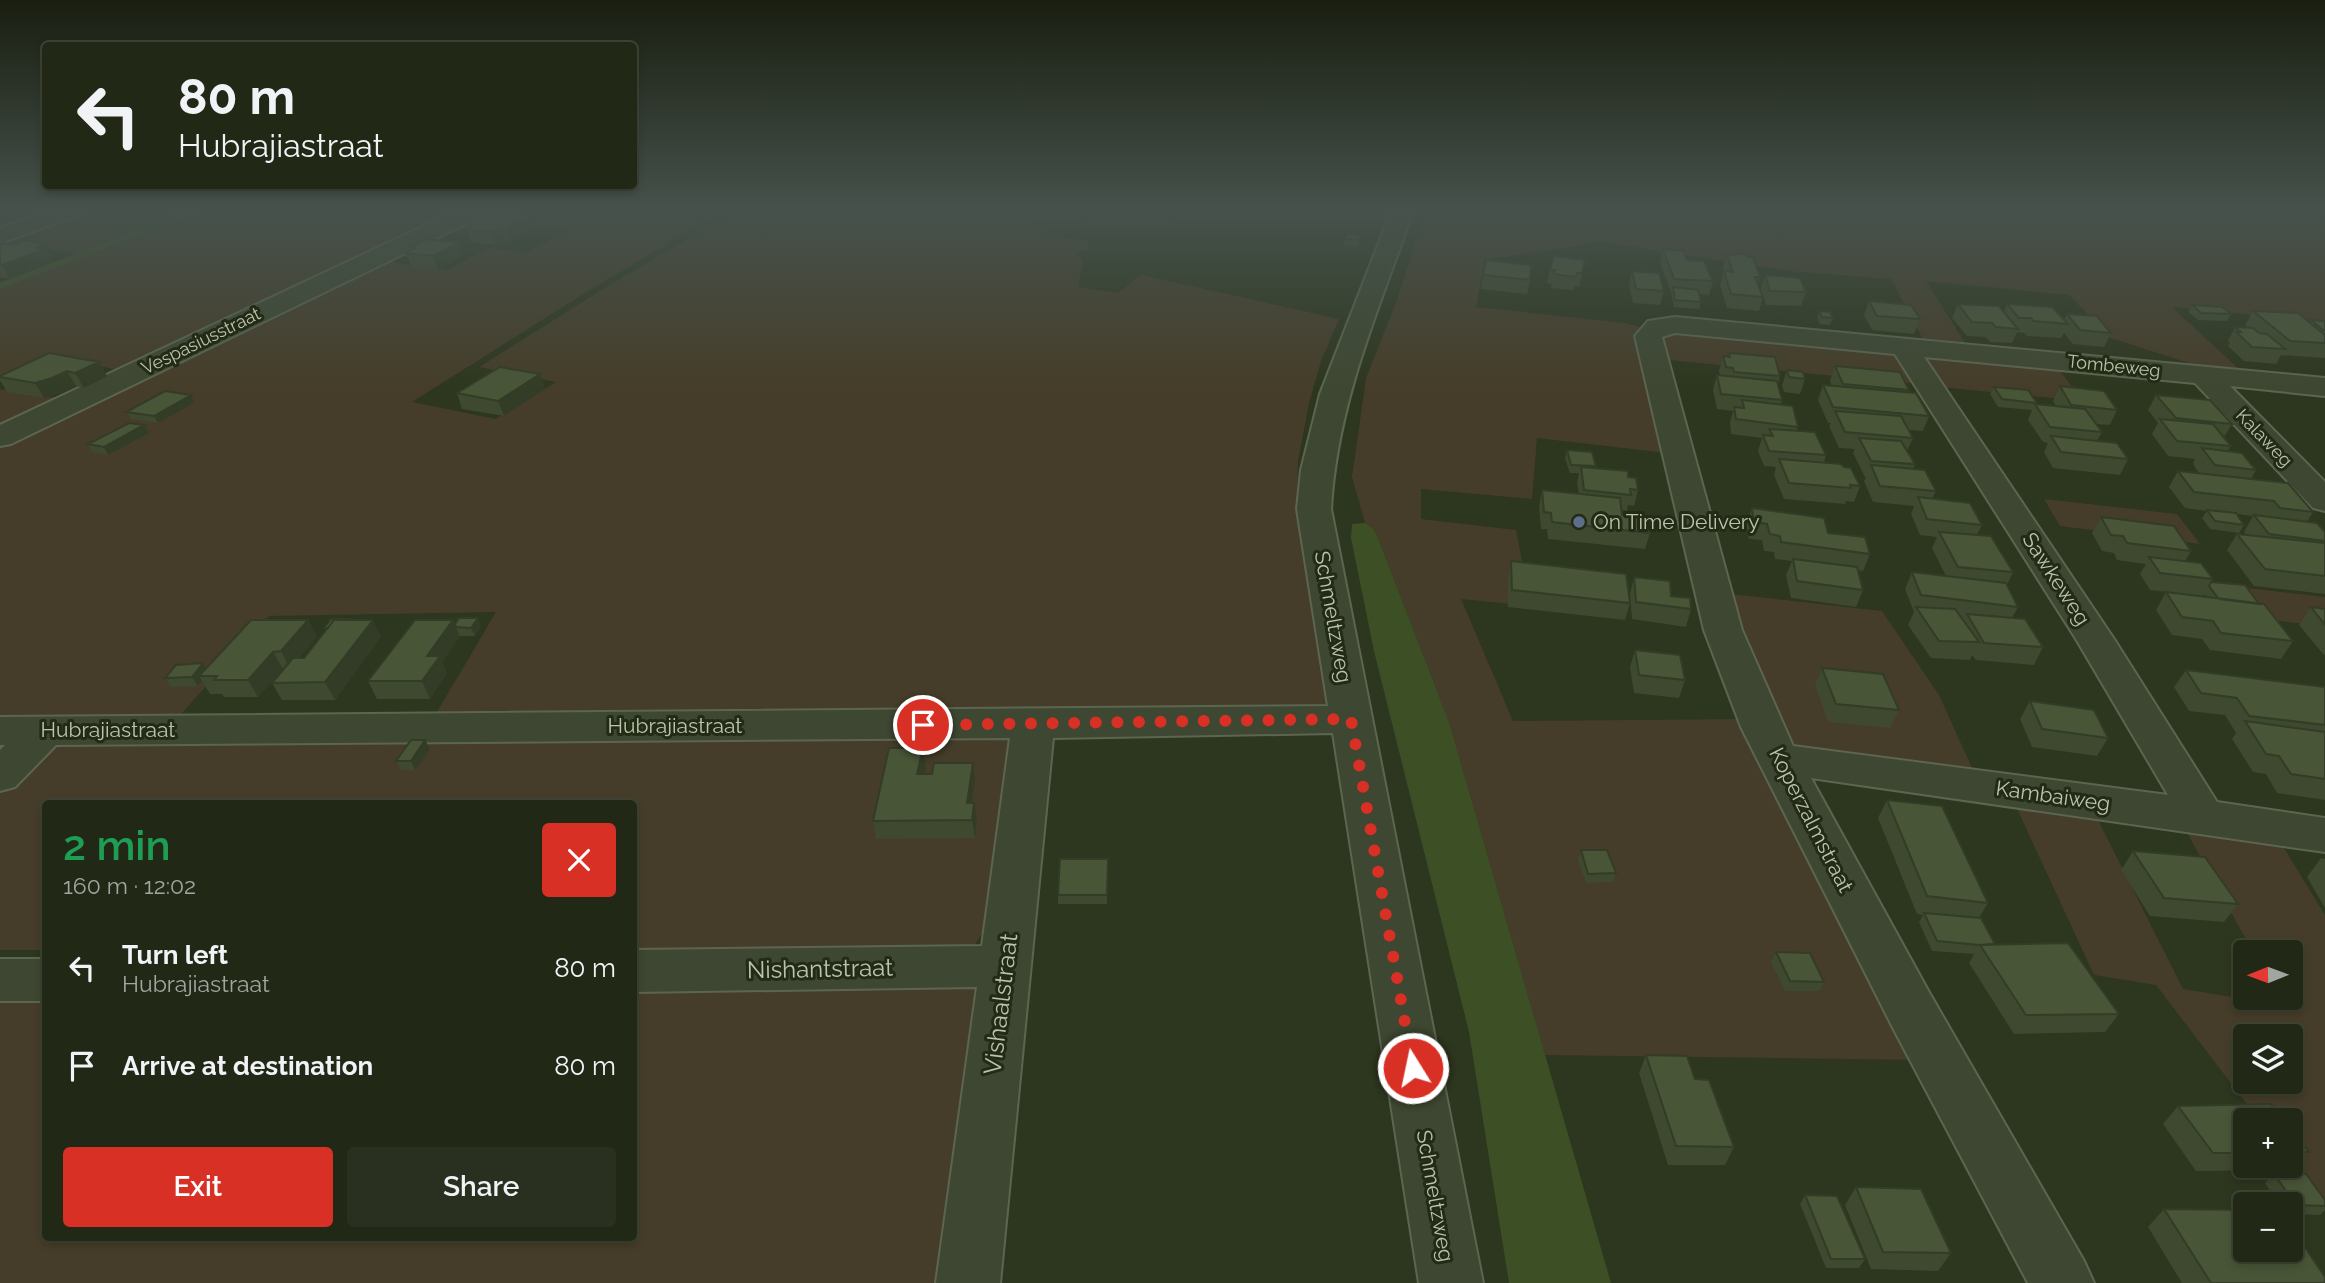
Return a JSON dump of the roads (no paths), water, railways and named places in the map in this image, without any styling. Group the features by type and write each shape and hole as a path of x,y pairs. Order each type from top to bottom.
{"street":[{"name":"Vespasiusstraat","path":"0,437 352,269"},
{"name":"Schmeltzweg","path":"1380,269 1340,373 1315,476 1314,509 1451,1283"},
{"name":"Tombeweg","path":"1657,327 1675,325 2325,387"},
{"name":"Koperzalmstraat","path":"1657,327 1648,337 1723,631 1762,727 1911,1010 2062,1283"},
{"name":"Sawkeweg","path":"1903,346 2095,639 2203,816"},
{"name":"Kalaweg","path":"2203,375 2325,501"},
{"name":"Hubrajiastraat","path":"0,730 1033,724 1351,719"},
{"name":"Vishaalstraat","path":"968,1283 1033,724"},
{"path":"0,776 46,730"},
{"name":"Kambaiweg","path":"1781,759 2325,835"},
{"name":"Nishantstraat","path":"637,971 1006,966"},
{"path":"0,981 42,980"}],"waterway":[{"path":"0,286 44,269"}],"place":[{"name":"On Time Delivery","path":"1579,522"}]}
